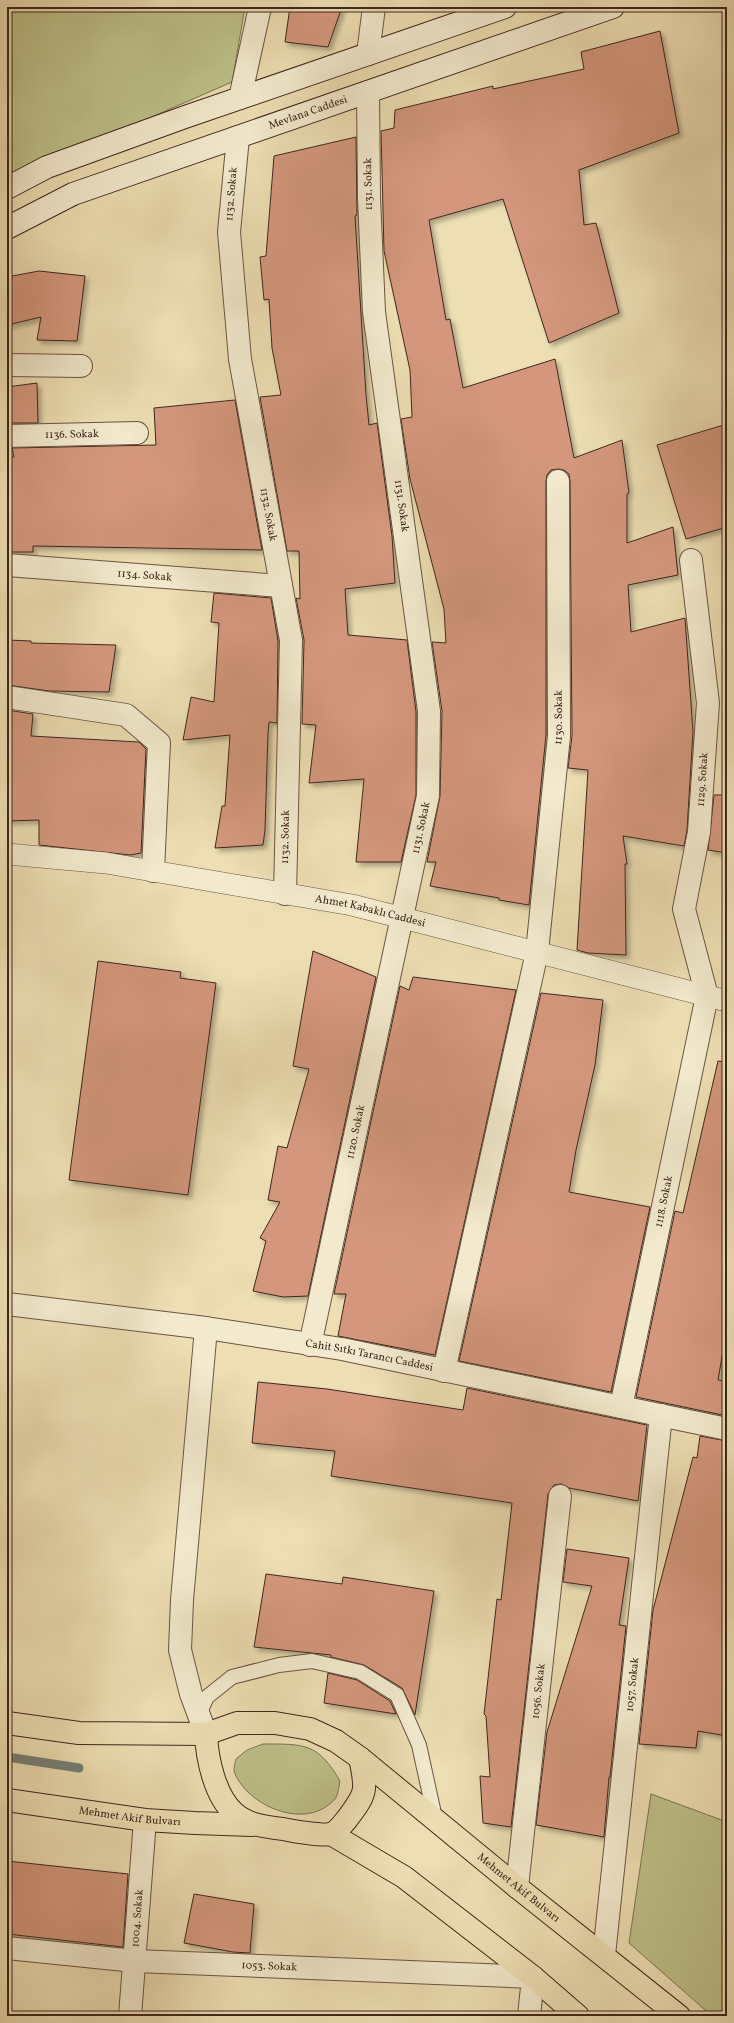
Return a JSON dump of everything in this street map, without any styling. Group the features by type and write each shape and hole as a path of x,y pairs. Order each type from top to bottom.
{"main road":[{"path":"7,1723 79,1733 206,1734 238,1723 275,1723 310,1729 336,1741 360,1758 365,1781 362,1799 341,1826 331,1834"},
{"path":"206,1734 207,1755 222,1795 234,1813 253,1825 298,1832 331,1834 404,1877 533,1977 578,2016"},
{"name":"Mehmet Akif Bulvarı","path":"360,1758 435,1818 517,1887 679,2016"},
{"name":"Mehmet Akif Bulvarı","path":"7,1800 145,1820 253,1825"}],"street":[{"path":"240,98 260,7"},
{"path":"368,54 374,7"},
{"path":"7,188 47,167 240,98 505,7"},
{"name":"Mevlana Caddesi","path":"7,228 72,194 613,7"},
{"name":"1131. Sokak","path":"368,92 369,198 374,312 429,711 428,796 402,918"},
{"name":"1132. Sokak","path":"238,137 229,232 240,359 291,640 285,894"},
{"path":"7,365 81,366"},
{"name":"1136. Sokak","path":"7,436 137,433"},
{"name":"1130. Sokak","path":"444,1371 538,952 559,736 558,481"},
{"name":"1129. Sokak","path":"691,560 708,703 699,832 684,909 717,999"},
{"name":"1134. Sokak","path":"7,566 281,586"},
{"path":"7,697 126,715 159,743 154,871"},
{"name":"Ahmet Kabaklı Caddesi","path":"7,854 106,863 352,905 717,999"},
{"name":"1120. Sokak","path":"310,1345 402,918"},
{"name":"1118. Sokak","path":"621,1407 717,999"},
{"name":"Cahit Sıtkı Tarancı Caddesi","path":"7,1304 206,1328 310,1345 727,1429"},
{"path":"206,1328 182,1600 180,1650 191,1694 206,1734"},
{"name":"1057. Sokak","path":"604,1955 661,1415"},
{"name":"1056. Sokak","path":"517,1887 560,1496"},
{"name":"1004. Sokak","path":"130,2016 145,1820"},
{"name":"1053. Sokak","path":"7,1948 135,1961 533,1977"},
{"path":"529,2016 533,1977"}],"lane":[{"path":"199,1714 207,1697 232,1677 279,1664 312,1661 360,1672 396,1695 419,1745 435,1818"}],"green space":[{"path":"7,7 245,7 232,82 7,180"},
{"path":"263,1744 290,1744 309,1748 325,1759 340,1781 338,1793 335,1799 325,1808 301,1814 276,1810 254,1797 245,1789 237,1778 234,1771 236,1759 247,1750"},
{"path":"651,1794 727,1822 727,2016 712,2016 629,1943"}],"building":[{"path":"290,7 342,7 328,47 285,42"},
{"path":"660,31 679,133 579,170 584,225 596,223 619,313 549,343 503,199 429,220 446,320 450,319 463,388 555,359 574,458 622,440 629,493 627,494 627,543 673,527 678,575 628,585 631,632 685,618 693,732 687,830 684,846 623,836 627,864 625,864 626,955 588,953 577,950 588,770 568,768 572,736 570,481 569,474 564,470 551,470 547,475 546,481 546,735 529,905 499,900 499,898 430,886 436,862 427,862 440,796 442,711 432,642 446,643 444,609 410,479 401,419 412,417 410,370 384,251 381,131 394,128 395,110 493,86 493,89 584,69 581,52"},
{"path":"356,137 357,215 355,216 366,395 369,425 377,423 392,536 395,583 345,589 348,635 407,640 416,712 416,795 401,862 356,862 364,779 309,783 316,725 302,724 304,640 296,598 300,599 299,551 287,551 260,397 281,395 272,348 269,299 264,300 260,257 266,256 274,156"},
{"path":"39,271 85,276 77,341 37,340 41,317 7,325 7,277"},
{"path":"37,383 38,423 9,423 7,387"},
{"path":"235,400 262,550 33,546 33,552 10,552 10,498 7,498 7,457 14,457 12,448 156,445 154,408"},
{"path":"727,424 727,527 686,539 657,445"},
{"path":"214,593 271,598 278,641 277,723 269,722 265,830 263,845 215,848 222,806 225,806 230,735 183,740 191,697 214,702 219,623 211,622"},
{"path":"7,640 31,641 31,643 116,645 109,692 49,691 7,685"},
{"path":"7,710 33,714 31,736 139,742 146,749 141,853 130,855 39,845 39,820 7,821"},
{"path":"714,795 727,795 727,853 708,850"},
{"path":"313,951 376,977 308,1296 283,1297 253,1291 266,1241 260,1238 280,1202 268,1200 278,1146 287,1148 309,1069 293,1066"},
{"path":"98,961 181,972 180,978 216,983 188,1195 69,1180"},
{"path":"413,977 516,990 435,1355 338,1336 346,1294 334,1294 400,986 409,990"},
{"path":"541,993 603,1000 595,1065 576,1150 569,1192 650,1207 611,1392 459,1361"},
{"path":"718,1061 727,1062 727,1328 718,1380 727,1381 727,1416 636,1397 675,1211 683,1213"},
{"path":"258,1382 327,1389 463,1410 467,1388 647,1425 638,1501 569,1488 561,1484 554,1485 548,1494 511,1827 483,1823 480,1776 490,1777 486,1716 484,1714 497,1599 501,1600 512,1503 331,1476 335,1451 252,1443"},
{"path":"700,1436 727,1441 727,1736 698,1731 696,1748 639,1744 653,1610 693,1457 697,1458"},
{"path":"567,1549 629,1558 619,1625 626,1626 609,1777 604,1837 536,1825 547,1732 592,1586 563,1582"},
{"path":"266,1574 342,1584 343,1577 434,1591 415,1715 402,1688 364,1665 331,1657 331,1655 254,1647"},
{"path":"328,1673 357,1680 390,1701 396,1714 324,1703"},
{"path":"7,1861 128,1874 123,1947 7,1934"},
{"path":"194,1894 254,1904 250,1953 233,1952 184,1943"}],"waterway":[{"path":"7,1757 79,1768"}]}
